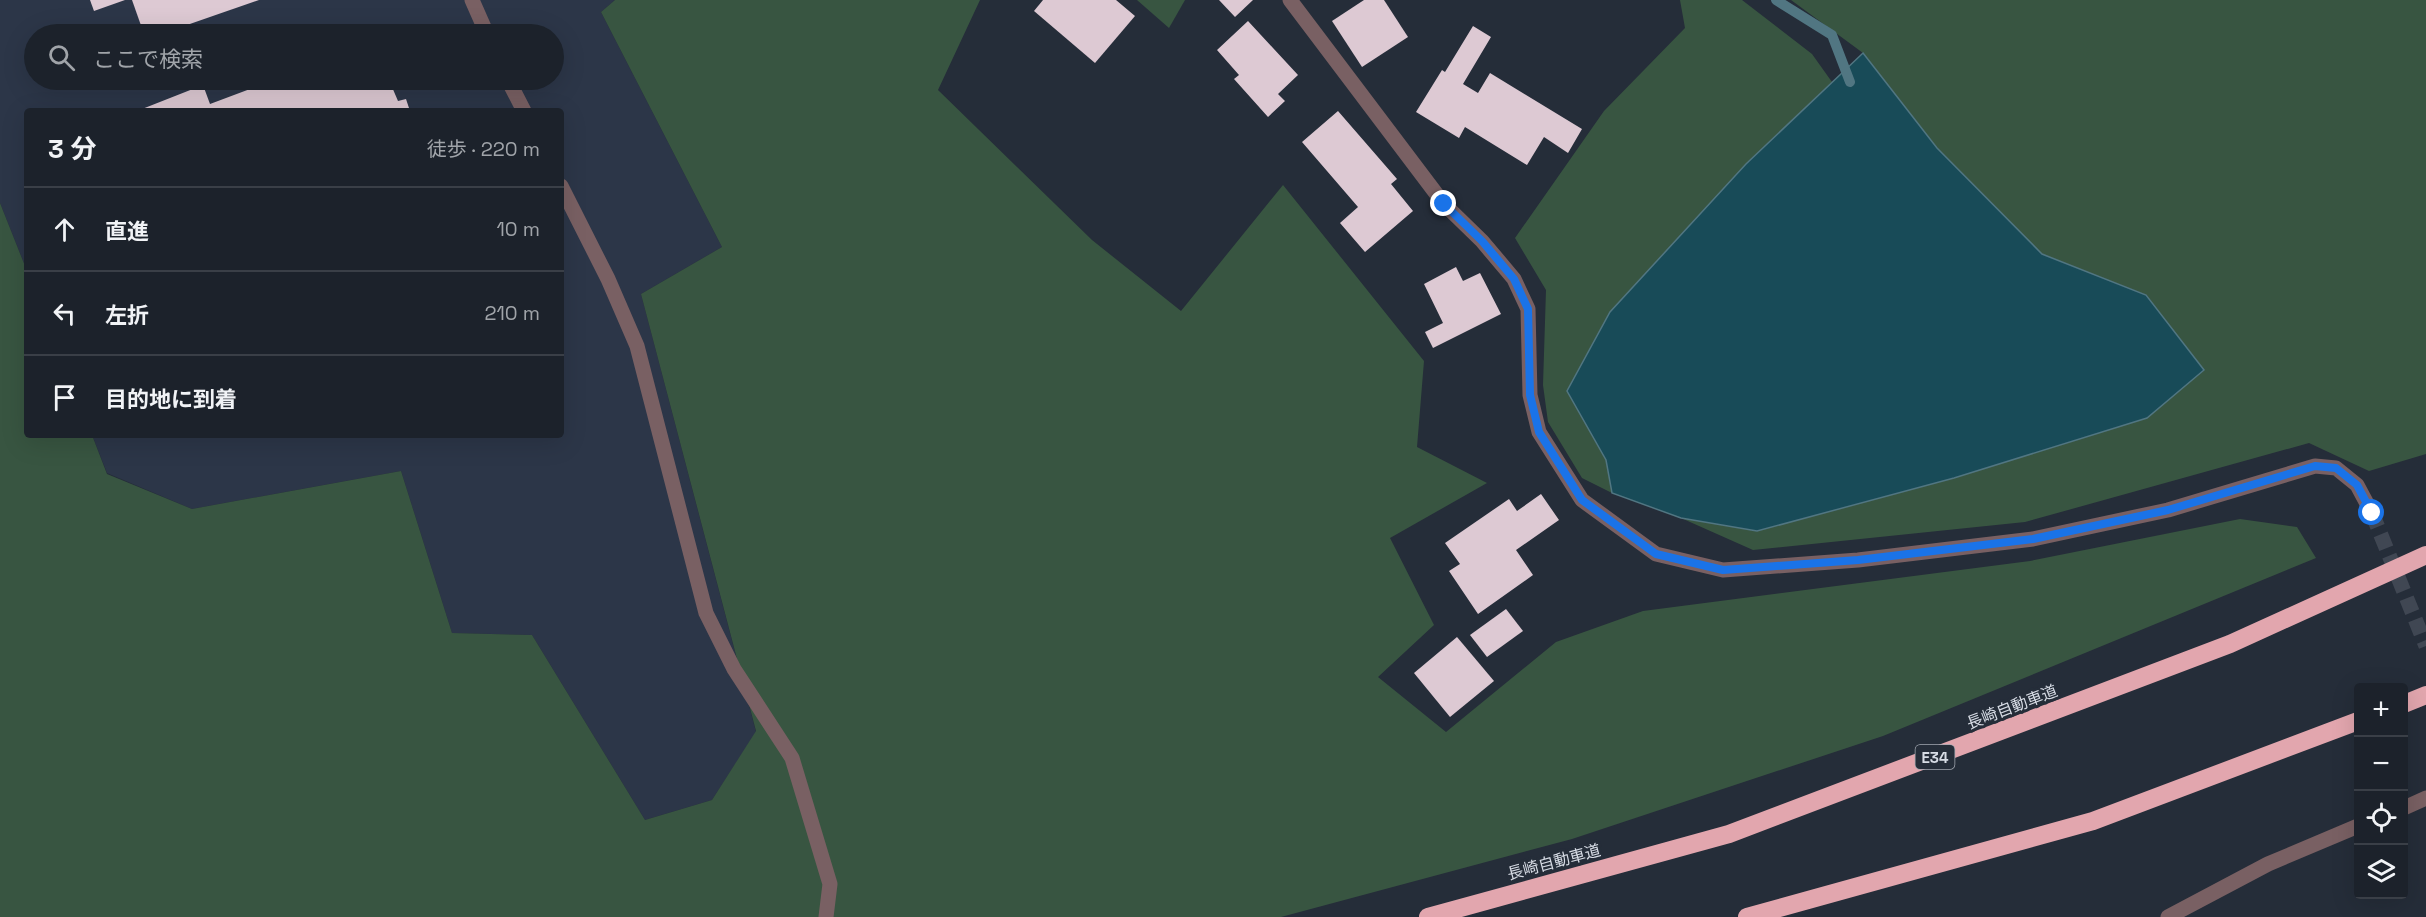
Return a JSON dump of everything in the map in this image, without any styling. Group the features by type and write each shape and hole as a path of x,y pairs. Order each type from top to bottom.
{"highway":[{"name":"長崎自動車道","path":"1428,917 1729,834 2230,644 2426,555"},
{"path":"2408,702 2426,695"},
{"path":"1747,917 2093,820 2354,722"}],"street":[{"path":"472,0 483,24"},
{"path":"1290,0 1444,204 1482,241 1514,279 1528,309 1530,395 1539,432 1582,500 1656,554 1723,570 1858,560 2033,539 2168,510 2315,466 2336,468 2357,485 2372,513"},
{"path":"513,90 522,108"},
{"path":"564,192 608,279 637,346 706,613 734,669 792,758 830,884 826,917"},
{"path":"2408,806 2426,798"},
{"path":"2168,917 2268,864 2354,828"}],"shaded area":[{"path":"0,0 615,0 601,12 722,247 641,294 756,732 712,800 645,820 532,635 452,633 401,471 192,509 107,473 93,438 564,438 564,108 24,108 24,263 0,203"},
{"path":"1863,53 1937,148 2042,254 2146,295 2204,370 2147,418 1954,478 1757,531 1681,518 1612,493 1606,460 1567,391 1610,312 1746,164"}],"green space":[{"path":"615,0 980,0 938,90 1092,240 1181,311 1283,185 1424,361 1417,447 1487,483 1390,538 1434,625 1378,677 1446,732 1556,642 1643,611 2030,561 2240,519 2297,527 2316,558 1883,736 1572,839 1281,917 0,917 0,203 24,263 24,438 93,438 107,474 192,509 401,471 452,633 532,635 645,820 712,800 756,731 641,294 722,247 601,12"},
{"path":"1137,0 1185,0 1169,28"},
{"path":"1680,0 1742,0 1812,54 1832,82 1746,164 1567,391 1606,460 1612,493 1582,478 1548,422 1543,385 1546,290 1515,238 1604,111 1685,28"},
{"path":"1791,0 2426,0 2426,454 2369,471 2309,443 2025,522 1753,550 1681,518 1757,531 1954,478 2146,418 2146,295 2042,254 1937,148 1863,53"}],"building":[{"path":"90,0 125,0 94,11"},
{"path":"132,0 259,0 190,24 140,24"},
{"path":"1043,0 1116,0 1135,16 1095,63 1034,11"},
{"path":"1219,0 1253,0 1235,17"},
{"path":"1364,0 1384,0 1408,37 1362,67 1332,21"},
{"path":"1248,21 1298,75 1278,94 1285,101 1268,117 1234,79 1239,75 1217,50"},
{"path":"1473,26 1491,37 1463,84 1478,93 1490,73 1582,129 1568,153 1544,137 1527,165 1465,127 1459,138 1416,112 1442,70 1445,72"},
{"path":"190,90 205,90 210,104 247,90 393,90 398,101 406,99 409,108 145,108"},
{"path":"1338,111 1397,179 1391,184 1413,211 1365,252 1340,223 1358,207 1302,142"},
{"path":"1456,267 1463,281 1480,273 1501,314 1433,348 1425,332 1443,323 1424,284"},
{"path":"1541,494 1559,520 1516,550 1533,575 1478,614 1449,571 1460,564 1445,543 1509,499 1517,511"},
{"path":"1506,609 1523,631 1487,657 1470,635"},
{"path":"1457,637 1494,681 1450,717 1414,673"}],"waterway":[{"path":"1776,0 1832,35 1850,82"}],"tunnel":[{"path":"2372,513 2426,646"}],"route":[{"path":"1444,204 1482,241 1514,279 1528,309 1530,395 1539,432 1582,500 1656,554 1723,570 1858,560 2033,539 2168,510 2315,466 2336,468 2357,485 2372,513"}]}
